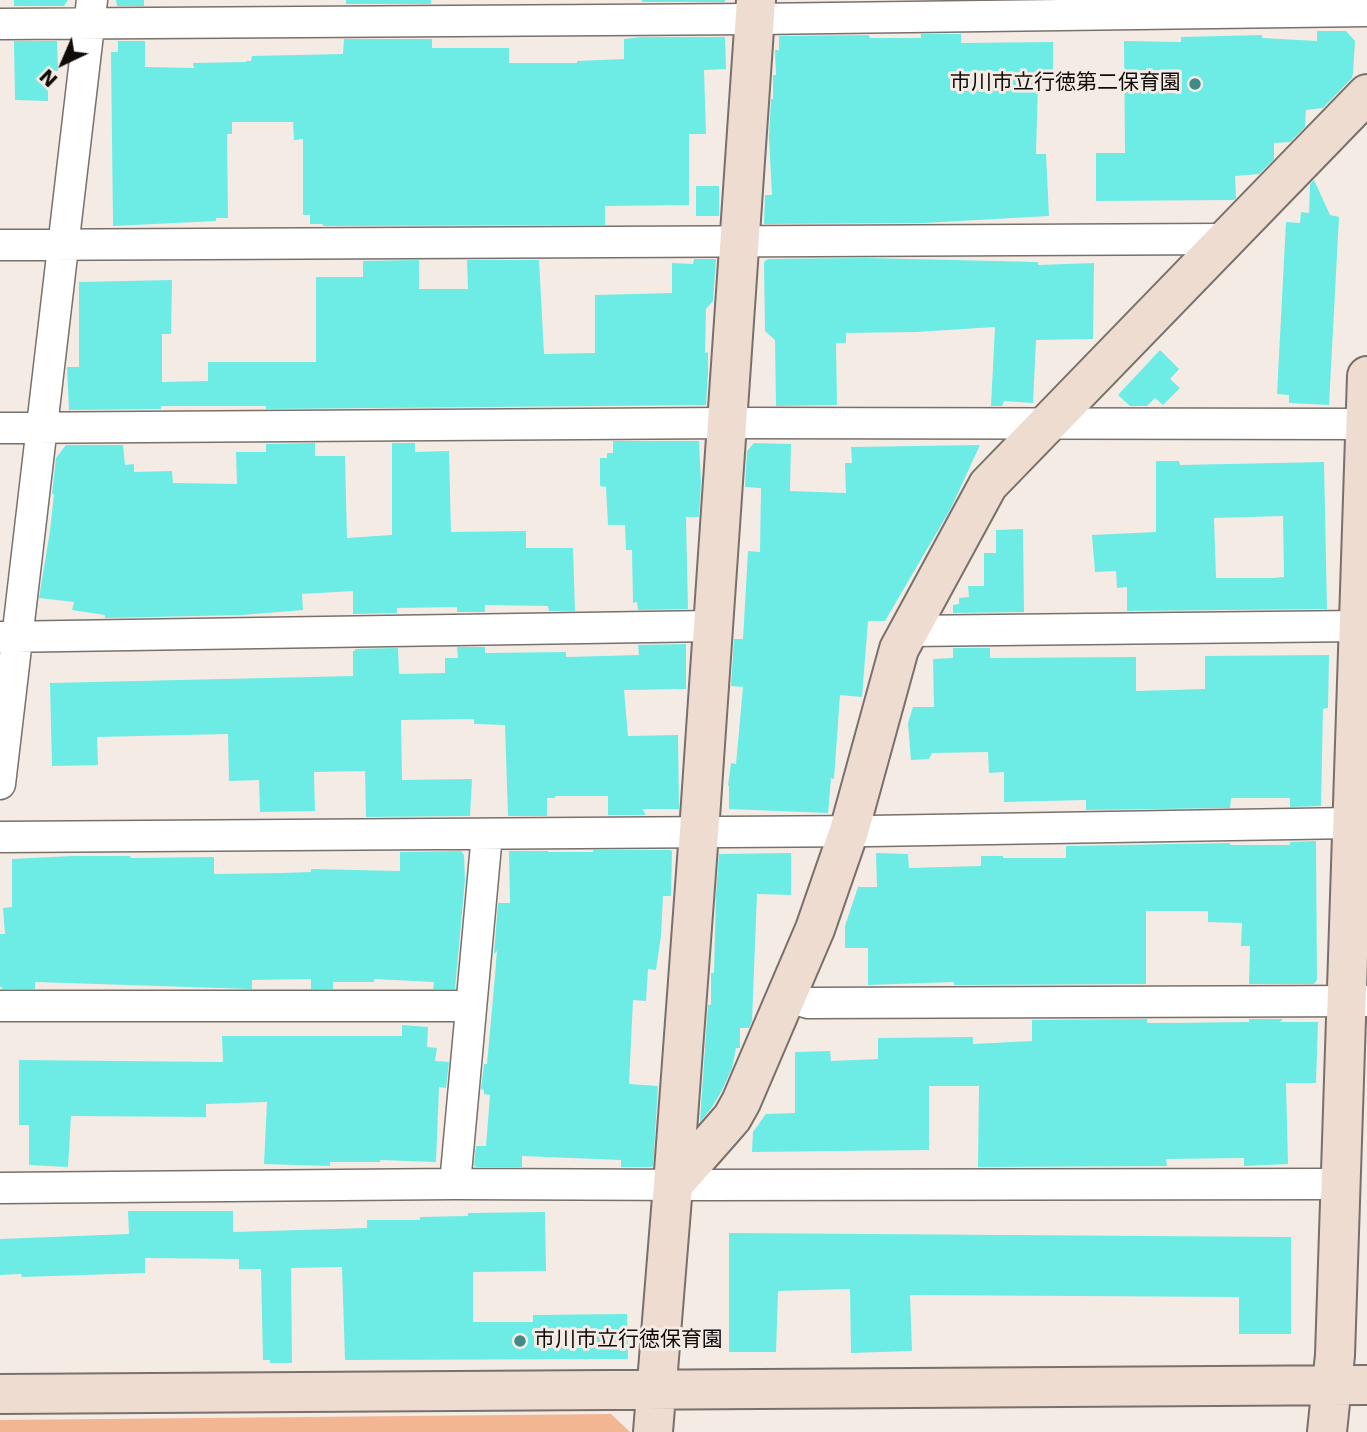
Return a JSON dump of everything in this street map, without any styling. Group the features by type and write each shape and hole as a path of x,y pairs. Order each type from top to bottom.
{"street":[{"path":"653,1432 699,832 755,10"},
{"path":"0,24 91,12 1367,12"},
{"path":"0,784 8,637 42,428 91,12"},
{"path":"673,1185 718,1134 741,1102 815,929 849,831 899,649 988,485 1367,94"},
{"path":"0,245 1224,239"},
{"path":"1327,1432 1349,1386 1335,1355 1340,1184 1357,1001 1352,822 1363,626 1367,376"},
{"path":"0,428 1365,424"},
{"path":"8,637 713,626"},
{"path":"908,631 1363,626"},
{"path":"0,836 849,831 1352,822"},
{"path":"455,1184 487,834"},
{"path":"787,996 807,1003 1357,1001"},
{"path":"0,1006 471,1006"},
{"path":"0,1188 455,1184 1340,1184"},
{"path":"0,1394 1349,1386"}],"shaded area":[{"path":"611,1414 630,1432 0,1432 0,1420"}],"building":[{"path":"14,0 68,0 64,6 14,6"},
{"path":"116,0 144,0 144,6 117,6"},
{"path":"346,0 431,0 431,4 346,4"},
{"path":"725,0 725,2 642,2"},
{"path":"1317,31 1346,31 1355,41 1352,78 1323,108 1306,110 1305,127 1290,142 1274,143 1274,159 1259,174 1235,176 1234,200 1096,201 1096,153 1125,153 1124,41 1181,42 1181,37 1262,35 1262,38 1317,41"},
{"path":"921,34 961,34 961,43 1053,42 1053,82 1038,82 1036,154 1046,154 1049,216 923,223 764,224 765,195 772,195 769,137 773,75 776,75 775,50 779,50 779,36 869,35 870,38 921,38"},
{"path":"725,37 726,69 704,70 706,134 689,134 689,205 605,206 605,225 310,224 310,215 303,215 303,139 294,140 293,122 232,122 232,134 227,134 228,218 216,218 216,221 113,226 111,52 118,52 118,41 145,41 145,67 194,68 193,63 246,62 251,61 252,56 343,54 344,39 432,39 432,48 509,48 509,63 577,63 624,59 624,39"},
{"path":"14,41 57,41 58,71 48,71 48,101 15,100"},
{"path":"1314,180 1330,215 1339,217 1329,405 1289,403 1289,395 1277,394 1286,222 1300,223 1301,212 1309,213 1310,184"},
{"path":"696,186 719,186 719,216 696,216"},
{"path":"694,259 716,259 713,301 706,309 706,405 266,409 266,406 161,406 161,409 69,410 67,367 79,367 79,282 172,280 171,334 162,334 162,382 208,381 208,362 316,362 316,277 363,277 363,261 419,260 419,289 468,289 467,260 539,260 544,354 595,353 595,295 672,293 672,263 693,264"},
{"path":"768,259 1038,262 1038,265 1094,263 1093,339 1036,340 1033,403 1004,401 1002,406 991,406 995,327 846,333 846,343 836,343 837,405 776,406 775,340 765,331 764,262"},
{"path":"1160,350 1179,369 1170,379 1180,388 1163,405 1155,398 1147,406 1130,406 1118,395"},
{"path":"613,441 699,441 699,517 686,517 688,609 638,610 637,602 633,603 632,550 626,550 625,525 608,525 606,487 600,486 600,458 607,458 607,453 613,453"},
{"path":"315,443 315,456 345,456 347,538 392,535 392,443 415,443 415,452 449,451 451,532 526,531 526,548 573,548 575,611 549,611 548,606 485,605 485,612 457,612 457,607 397,608 397,613 353,614 353,591 302,594 303,610 242,615 105,618 105,615 72,610 74,602 39,598 50,531 56,458 66,445 123,445 125,465 134,464 134,472 172,471 173,483 237,484 236,452 266,452 266,444"},
{"path":"754,443 791,444 790,491 846,493 845,463 852,463 851,447 980,445 951,508 885,621 868,621 862,697 840,695 834,779 831,778 828,813 729,809 728,786 731,763 736,764 743,687 731,686 734,639 743,639 748,551 760,552 761,488 745,487 747,451"},
{"path":"1156,461 1179,461 1180,465 1324,462 1327,609 1127,611 1127,587 1117,588 1116,571 1095,572 1092,535 1156,532","holes":["1283,516 1284,577 1216,578 1214,518"]},
{"path":"1023,529 1024,612 953,613 953,605 959,604 959,598 969,597 968,586 984,586 984,553 996,553 996,530"},
{"path":"686,644 686,689 624,690 628,736 678,735 679,809 642,809 646,815 608,815 608,796 555,796 547,798 547,816 508,816 505,725 474,724 474,719 401,720 402,780 472,779 470,816 366,817 365,771 314,772 315,811 260,812 259,780 229,781 228,734 97,737 98,765 52,766 50,683 353,676 355,649 398,648 399,674 445,673 445,658 458,658 457,647 485,647 485,653 566,652 566,657 639,655 638,645"},
{"path":"953,648 990,648 990,658 1136,657 1136,691 1205,689 1205,656 1329,655 1328,708 1323,709 1321,806 1290,807 1290,798 1231,798 1230,808 1086,810 1086,800 1004,802 1004,772 989,773 988,752 932,753 929,759 911,760 908,723 913,707 934,707 933,659 953,658"},
{"path":"1316,841 1317,980 1314,984 1249,984 1250,946 1241,946 1242,923 1208,922 1208,911 1146,911 1146,984 954,985 954,982 868,985 868,948 845,948 845,926 858,887 877,887 876,853 908,854 909,868 981,866 981,856 1066,858 1066,846 1230,843 1290,845 1290,842"},
{"path":"461,851 464,855 465,880 455,989 433,989 434,982 374,979 374,982 333,982 333,989 311,989 311,979 252,980 252,989 35,982 35,989 3,989 0,986 0,934 5,934 3,908 12,907 12,859 72,856 214,857 214,874 311,872 311,869 400,871 400,852"},
{"path":"509,851 672,852 671,896 663,896 656,970 648,969 646,1001 633,1000 629,1084 658,1086 653,1166 621,1167 621,1160 522,1156 522,1167 476,1167 476,1146 486,1146 490,1095 484,1094 481,1089 484,1064 487,1064 497,951 494,954 498,903 510,903"},
{"path":"791,853 791,895 757,894 752,1021 749,1028 740,1028 740,1048 736,1048 732,1068 721,1092 700,1122 708,1005 711,1005 711,973 714,973 719,854"},
{"path":"1147,1019 1147,1023 1249,1022 1249,1019 1318,1022 1316,1083 1286,1083 1288,1164 1244,1166 1244,1158 1166,1159 1167,1166 978,1167 979,1086 929,1086 929,1150 752,1152 753,1132 766,1114 795,1113 795,1052 830,1051 831,1061 878,1059 878,1038 973,1037 973,1044 1032,1041 1032,1020"},
{"path":"402,1025 428,1027 427,1047 437,1048 435,1061 449,1062 446,1088 439,1087 436,1162 380,1160 330,1162 330,1166 264,1164 267,1102 206,1104 206,1117 71,1116 68,1167 29,1165 29,1125 19,1125 19,1060 223,1062 222,1036 402,1036"},
{"path":"128,1211 233,1211 233,1232 367,1228 367,1220 420,1220 420,1217 468,1216 468,1213 545,1212 546,1271 473,1272 473,1322 533,1322 533,1315 627,1314 628,1359 345,1360 342,1267 291,1268 292,1363 270,1363 270,1360 263,1360 261,1269 239,1269 239,1259 145,1258 145,1273 22,1277 21,1274 0,1275 0,1239 129,1234"},
{"path":"729,1233 1291,1237 1291,1334 1239,1334 1239,1297 910,1295 912,1351 851,1353 850,1289 778,1291 776,1352 729,1352"}],"place":[{"name":"市川市立行徳第二保育園","path":"1195,84"},
{"name":"市川市立行徳保育園","path":"520,1341"}]}
